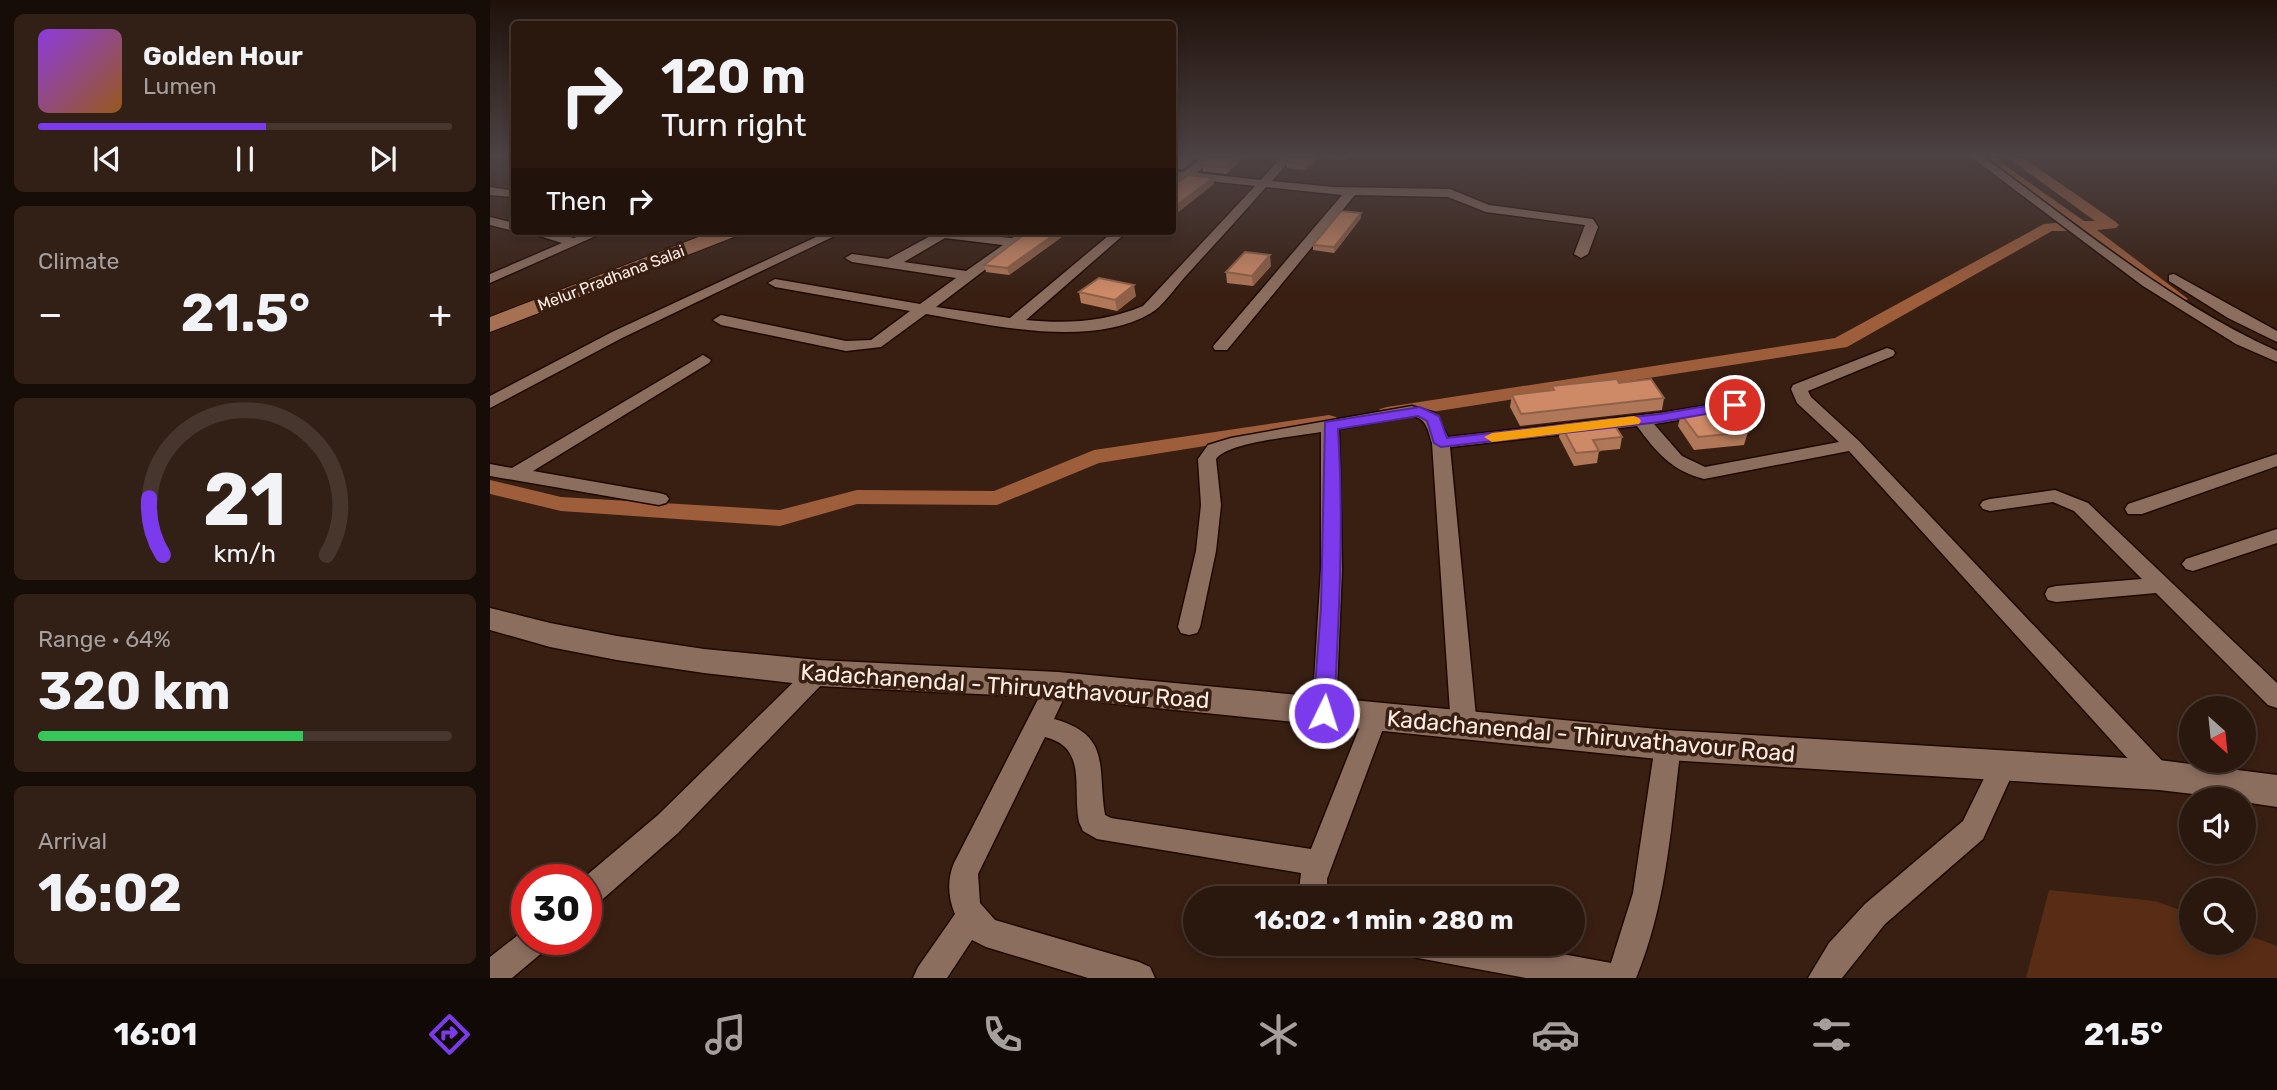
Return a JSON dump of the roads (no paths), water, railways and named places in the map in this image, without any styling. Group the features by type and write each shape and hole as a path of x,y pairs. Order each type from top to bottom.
{"main road":[{"name":"Melur Pradhana Salai","path":"490,317 705,235"},
{"name":"Melur Pradhana Salai","path":"490,325 722,235"},
{"name":"Kadachanendal - Thiruvathavour Road","path":"490,619 550,635 617,648 704,662 818,673 1058,685 1668,745 2159,775 2277,791"}],"street":[{"path":"775,283 1012,324 1062,326 1122,320 1148,309 1248,203"},
{"path":"1221,346 1342,203"},
{"path":"1474,203 1493,210 1583,220 1592,227 1581,254"},
{"path":"2037,203 2192,312 2242,341 2277,357"},
{"path":"490,221 511,226"},
{"path":"546,235 575,242"},
{"path":"490,279 592,235"},
{"path":"490,403 617,335 830,235"},
{"path":"890,264 936,235"},
{"path":"964,235 1016,242"},
{"path":"721,320 862,347 883,340 1025,235"},
{"path":"1012,324 1117,235"},
{"path":"852,258 970,276"},
{"path":"490,266 511,270"},
{"path":"2174,278 2233,315 2277,337"},
{"path":"1887,353 1799,389 1802,399 1853,445 2159,775"},
{"path":"515,474 703,360"},
{"path":"1441,443 1642,420 1751,403"},
{"path":"1189,626 1206,551 1211,505 1207,459 1214,449 1231,443 1420,412 1434,419 1441,443 1464,727"},
{"path":"1642,420 1667,455 1690,470 1704,473 1853,445"},
{"path":"1324,713 1333,482 1330,426"},
{"path":"2135,509 2273,466"},
{"path":"490,470 659,499"},
{"path":"1990,505 2055,496 2068,500 2092,516 2277,698"},
{"path":"2193,564 2277,536"},
{"path":"2056,594 2162,585"},
{"path":"602,881 668,824 818,673"},
{"path":"1058,685 964,873 963,898 970,917 986,932 1139,978"},
{"path":"1313,886 1313,879 1375,718"},
{"path":"1038,724 1080,742 1088,759 1088,804 1093,822 1107,830 1319,863"},
{"path":"1620,978 1631,957 1647,899 1668,745"},
{"path":"1824,978 1840,954 1875,914 1973,830 2003,766"},
{"path":"929,978 970,917"},
{"path":"490,977 516,955"},
{"path":"1489,956 1610,978"}],"waterway":[{"path":"2048,203 2081,226"},
{"path":"2079,203 2111,225 2081,226"},
{"path":"1387,413 1840,343 2049,227 2081,226"},
{"path":"2081,226 2179,299"},
{"path":"490,487 561,504 780,518 857,497 997,498 1094,457 1329,421"}]}
